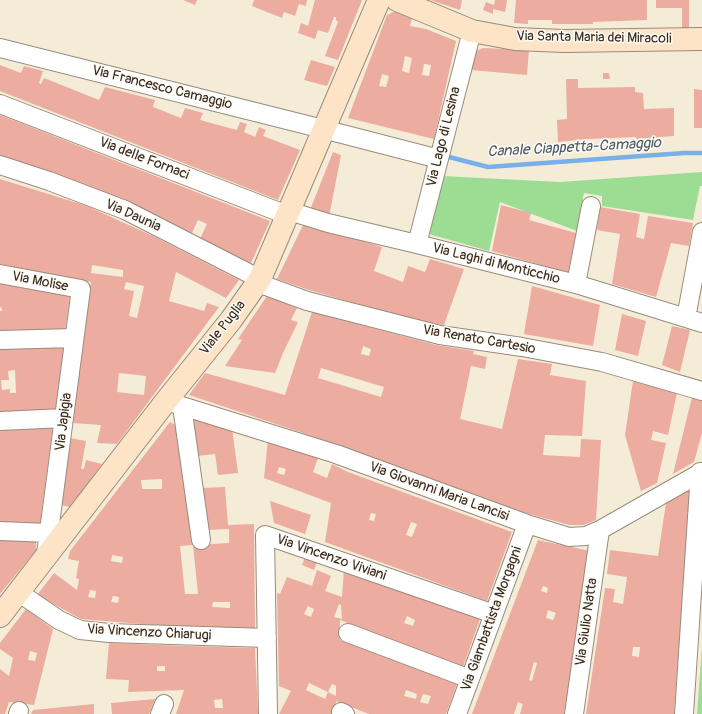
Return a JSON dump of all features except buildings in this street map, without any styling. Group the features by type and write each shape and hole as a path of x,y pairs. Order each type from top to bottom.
{"main road":[{"name":"Via Santa Maria dei Miracoli","path":"393,0 472,31 515,38 564,41 702,39"},
{"name":"Viale Puglia","path":"0,616 46,554 174,404 259,281 323,129 393,0"}],"street":[{"name":"Via Lago di Lesina","path":"417,244 472,31"},
{"name":"Via Francesco Camaggio","path":"0,48 439,159"},
{"name":"Via delle Fornaci","path":"0,104 288,213"},
{"name":"Via Daunia","path":"0,165 48,181 125,210 259,281"},
{"path":"576,284 592,206"},
{"name":"Via Laghi di Monticchio","path":"288,213 576,284 694,320"},
{"path":"694,320 701,243"},
{"name":"Via Molise","path":"0,274 81,289"},
{"name":"Via Renato Cartesio","path":"259,281 307,301 440,335 522,347 602,362 702,391"},
{"name":"Via Japigia","path":"46,554 81,289"},
{"path":"0,340 74,338"},
{"path":"174,404 201,540"},
{"name":"Via Giovanni Maria Lancisi","path":"174,404 336,454 526,524 569,537 586,536 600,530 701,472"},
{"path":"0,421 64,418"},
{"path":"684,714 701,472"},
{"name":"Via Giambattista Morgagni","path":"457,714 526,524"},
{"name":"Via Giulio Natta","path":"574,714 600,530"},
{"path":"0,531 49,533"},
{"name":"Via Vincenzo Viviani","path":"267,638 265,535 494,614"},
{"name":"Via Vincenzo Chiarugi","path":"18,592 59,620 80,630 109,633 267,638"},
{"path":"348,633 470,679"},
{"path":"267,638 268,714"}],"green space":[{"path":"702,172 702,186 700,186 693,220 602,206 602,196 584,193 577,231 500,202 489,251 429,234 442,176 560,182"},
{"path":"702,647 702,714 697,714"}],"waterway":[{"name":"Canale Ciappetta-Camaggio","path":"449,157 488,167 702,153"}]}
